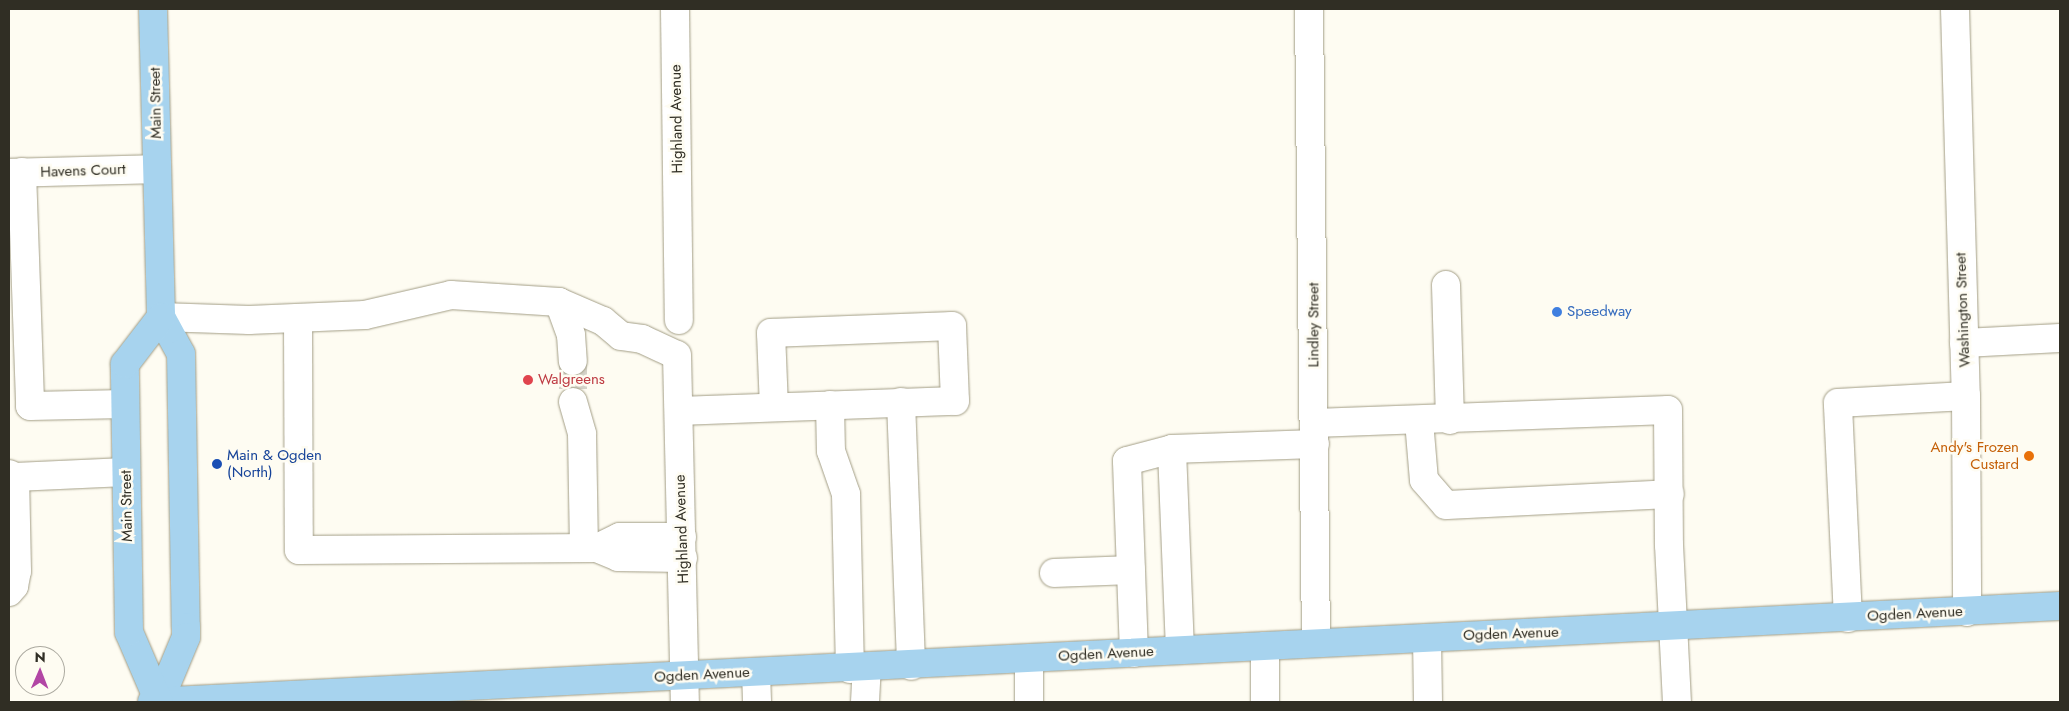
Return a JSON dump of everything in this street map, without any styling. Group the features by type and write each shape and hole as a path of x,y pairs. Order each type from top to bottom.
{"main road":[{"name":"Main Street","path":"153,9 161,317 181,354 186,627 186,637 158,702"},
{"name":"Main Street","path":"158,702 129,632 125,364 161,317"},
{"name":"Ogden Avenue","path":"152,702 685,689 756,672 858,669 1316,642 1672,628 2060,606"}],"street":[{"name":"Highland Avenue","path":"676,9 680,320"},
{"name":"Lindley Street","path":"1308,9 1315,433 1316,642"},
{"name":"Washington Street","path":"1955,9 1966,396 1967,612"},
{"name":"Havens Court","path":"16,172 157,169"},
{"path":"16,172 30,406 125,404"},
{"path":"1446,285 1450,420"},
{"path":"161,317 298,318 365,316 451,295 559,302 571,336 573,361"},
{"name":"Highland Avenue","path":"559,302 604,321 623,315 648,324 677,355 685,689"},
{"path":"298,318 299,550 591,548 620,537 682,547"},
{"path":"679,411 956,401 952,326 771,333 774,407"},
{"path":"1964,343 2060,338"},
{"path":"1848,618 1838,403 1966,396"},
{"path":"574,402 582,434 591,548"},
{"path":"901,402 911,666"},
{"path":"830,406 831,451 846,494 858,669 866,702"},
{"path":"1134,653 1127,461 1172,449 1419,421 1668,410 1672,628 1676,702"},
{"path":"1419,421 1424,480 1446,505 1670,494"},
{"path":"1172,449 1180,650"},
{"path":"9,592 14,586 17,571 12,475 126,472"},
{"path":"1054,573 1132,570"},
{"path":"1427,638 1428,702"},
{"path":"1264,646 1265,702"},
{"path":"1029,659 1029,702"},
{"path":"756,672 757,702"}],"tunnel":[{"path":"573,361 573,402"}],"place":[{"name":"Speedway","path":"1557,312"},
{"name":"Walgreens","path":"528,380"},
{"name":"Andy's Frozen Custard","path":"2029,456"},
{"name":"Main & Ogden (North)","path":"217,464"}]}
